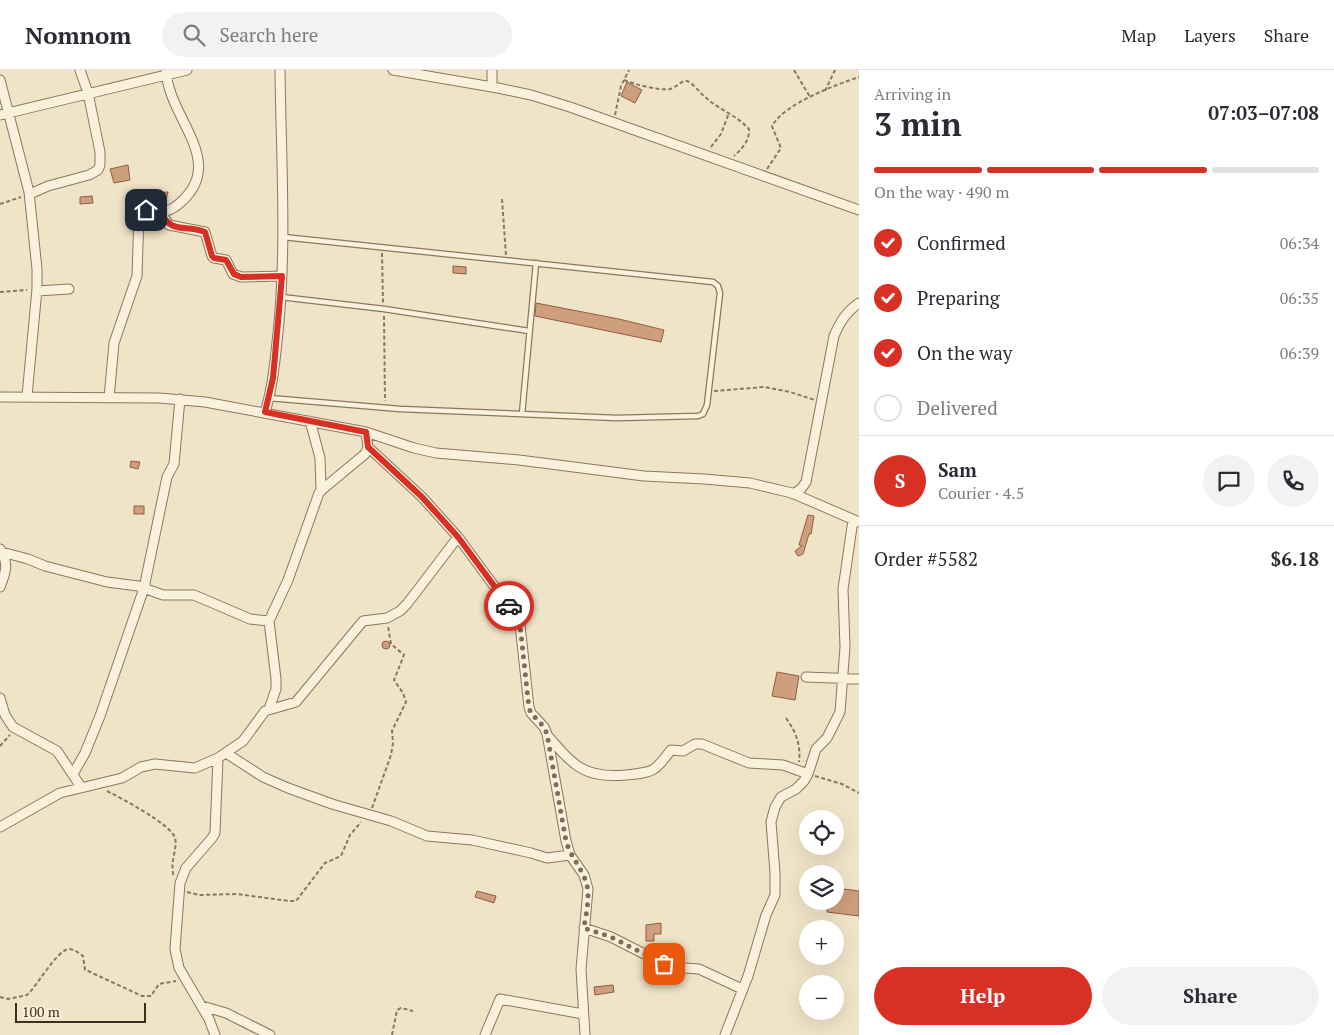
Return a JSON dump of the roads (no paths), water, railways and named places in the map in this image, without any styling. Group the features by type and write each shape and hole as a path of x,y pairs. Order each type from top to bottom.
{"street":[{"path":"30,194 60,182 89,175 98,170 101,158 88,93 80,70"},
{"path":"4,114 166,72 187,70"},
{"path":"265,412 269,398 282,276 280,70"},
{"path":"393,70 531,95 613,122 859,210"},
{"path":"492,70 492,87"},
{"path":"109,398 114,342 137,276 138,214 143,211 160,212 174,208 192,192 200,162 196,148 175,104 166,72"},
{"path":"0,80 4,114 30,194 37,269 37,290 27,396"},
{"path":"160,212 169,225 205,232 212,256 226,260 232,272 238,276 282,276"},
{"path":"37,290 69,289"},
{"path":"793,494 801,490 806,482 834,336 847,313 859,303"},
{"path":"0,397 180,399 265,412 366,432 414,448 436,453 644,476 739,481 771,487 793,494 856,521 843,589 845,648 838,716 827,738 816,749 808,774 796,790 778,801 772,816 771,834 776,878 775,895 766,915 748,976 725,1035"},
{"path":"73,774 85,753 100,716 144,588 167,477 174,464 180,399"},
{"path":"269,709 276,689 276,679 269,621 288,580 321,490 320,458 309,421"},
{"path":"321,490 362,458 368,447 366,432"},
{"path":"368,447 422,497 458,537 519,621 529,708 531,713 544,727 547,734 570,855 587,883 581,969 585,1035"},
{"path":"0,827 60,793 122,778 149,764 195,768 222,755 243,741 265,711 296,702 363,622 387,618 400,611 458,537"},
{"path":"1,550 45,566 107,582 144,588 163,595 194,594 250,619 269,621"},
{"path":"0,586 6,572 5,558 1,550"},
{"path":"806,677 859,679"},
{"path":"0,698 5,715 13,727 57,751 81,788"},
{"path":"547,734 576,766 597,776 647,772 662,763 671,750 683,751 698,743 707,745 749,764 777,764 808,774"},
{"path":"222,755 263,777 306,795 391,820 427,836 472,840 547,858 570,855"},
{"path":"215,1035 210,1019 179,968 176,949 178,889 186,868 215,832 222,755"},
{"path":"584,928 611,937 664,964 699,969 742,990"},
{"path":"485,1035 500,999 583,1014"},
{"path":"202,1006 226,1013 270,1035"}],"lane":[{"path":"269,398 385,408 617,418 698,416 706,410 720,293 716,283 713,282 282,237"},
{"path":"522,414 536,263"},
{"path":"281,297 384,309 529,331"}]}
